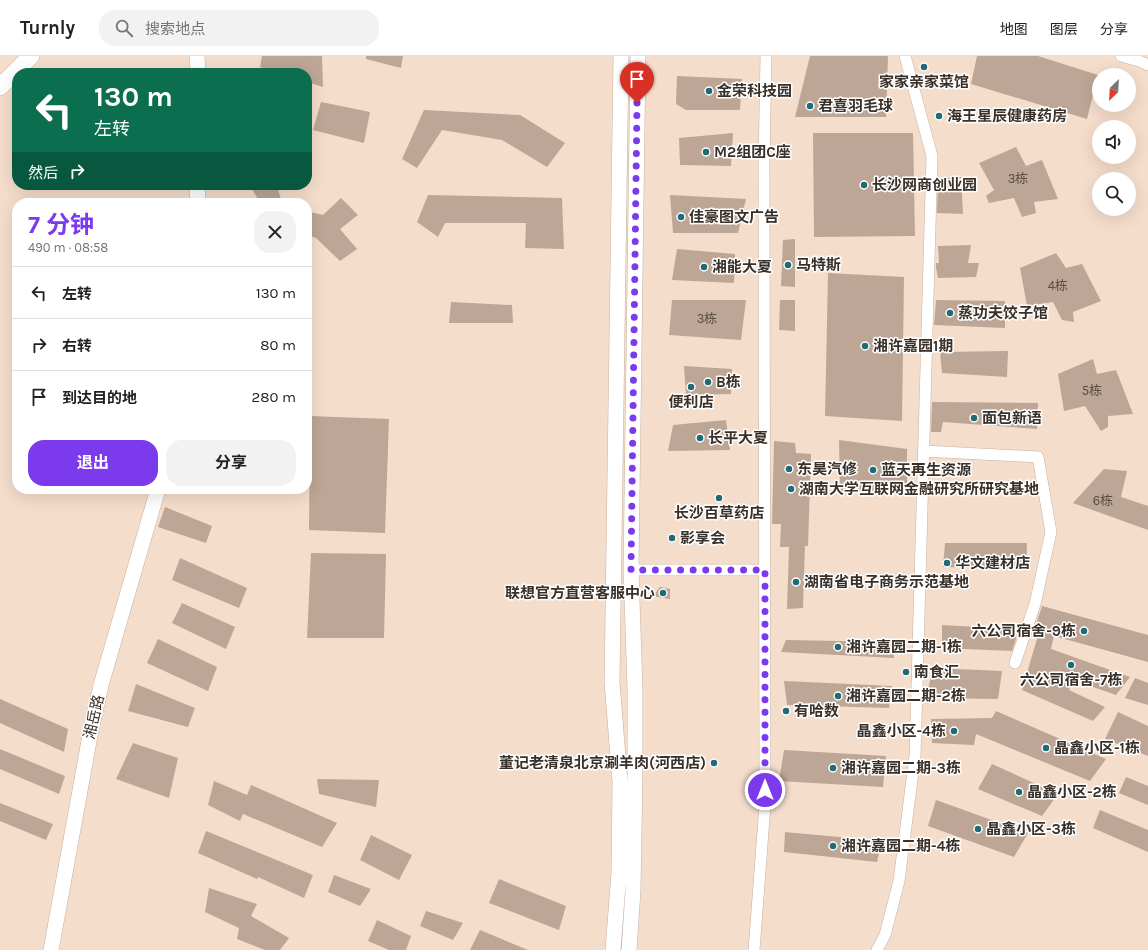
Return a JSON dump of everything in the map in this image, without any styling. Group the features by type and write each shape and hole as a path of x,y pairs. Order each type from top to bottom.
{"main road":[{"path":"19,68 31,56"},
{"path":"189,56 190,68"},
{"path":"197,56 198,68"},
{"path":"613,950 619,872 620,782 612,682 621,56"},
{"path":"629,950 633,891 635,776 635,689 631,570 638,56"},
{"path":"0,87 12,75"},
{"name":"湘岳路","path":"51,950 90,730 101,685 157,494"},
{"name":"湘岳路","path":"61,950 96,735 112,675 166,494"}],"street":[{"path":"754,950 765,805 764,163 766,56"},
{"path":"877,950 885,935 899,881 915,756 932,156 905,56"},
{"path":"1121,56 1139,60 1148,65"},
{"path":"924,452 1038,457 1051,532 1035,604 1015,663"},
{"path":"631,570 765,570"}],"building":[{"path":"262,56 322,56 323,87 312,84 312,68 260,67"},
{"path":"366,56 403,56 401,68 366,59"},
{"path":"810,56 888,56 886,117 795,117"},
{"path":"977,56 1038,56 1092,73 1092,99 1087,119 971,84"},
{"name":"金荣科技园","path":"677,76 742,79 740,110 686,110 676,104"},
{"path":"321,102 370,112 364,143 313,130"},
{"path":"424,110 520,115 565,143 547,167 502,140 442,130 417,168 402,159"},
{"name":"M2组团C座","path":"733,133 731,166 680,165 679,138"},
{"name":"长沙网商创业园","path":"813,133 913,133 915,236 814,237"},
{"path":"1016,147 1026,166 1042,160 1058,199 1034,202 1036,213 1022,217 1014,198 989,203 986,196 994,190 979,163"},
{"path":"961,177 963,214 937,213 938,179"},
{"path":"253,190 278,190 281,198 257,198"},
{"path":"428,195 562,198 564,249 525,248 526,223 445,223 438,237 417,222"},
{"path":"670,195 746,199 738,233 673,233"},
{"path":"341,198 358,215 340,229 357,249 340,261 316,238 312,237 312,212 323,215"},
{"path":"795,239 795,287 781,286 783,240"},
{"path":"971,245 968,263 979,263 976,277 938,278 936,263 939,263 938,246"},
{"name":"湘能大夏","path":"677,249 735,254 734,283 672,280"},
{"path":"1056,253 1066,268 1082,264 1101,301 1073,312 1074,322 1062,320 1053,302 1027,306 1020,268"},
{"name":"湘许嘉园1期","path":"828,273 904,277 902,421 825,416"},
{"path":"672,300 746,300 741,340 669,335"},
{"path":"780,300 795,300 795,331 779,330"},
{"path":"936,300 1005,301 1005,328 934,325"},
{"path":"451,302 512,305 513,323 449,323"},
{"path":"1008,351 1007,377 942,373 940,352"},
{"path":"1093,359 1097,374 1116,370 1133,414 1108,416 1108,427 1101,431 1085,406 1064,411 1058,374"},
{"name":"B栋","path":"684,366 732,369 731,394 686,395"},
{"path":"932,402 1038,403 1037,429 943,422 941,432 931,432"},
{"path":"312,416 389,419 385,533 309,530 309,494 312,494"},
{"name":"长平大夏","path":"726,420 730,450 668,451 673,425"},
{"name":"蓝天再生资源","path":"839,440 907,449 907,490 840,491"},
{"name":"湖南大学互联网金融研究所研究基地","path":"774,441 795,443 796,453 811,454 808,546 805,546 803,608 787,609 789,547 780,547 781,524 772,524"},
{"path":"1104,469 1127,471 1121,497 1148,506 1148,530 1073,503"},
{"path":"165,507 212,526 206,543 158,527"},
{"path":"945,543 1027,543 1026,569 943,567"},
{"path":"311,553 386,554 384,638 307,638"},
{"path":"180,558 247,588 239,608 172,580"},
{"name":"联想官方直营客服中心","path":"660,587 670,589 670,599 653,596"},
{"path":"182,603 235,627 226,649 172,623"},
{"path":"1042,606 1148,635 1148,662 1054,636 1051,649 1130,677 1116,695 1073,680 1069,690 1105,707 1093,721 1022,690 1039,632 1034,630"},
{"path":"942,625 1016,629 1016,639 1012,651 942,648"},
{"path":"158,639 217,667 208,691 147,663"},
{"name":"湘许嘉园二期-1栋","path":"786,640 893,642 894,658 781,652"},
{"path":"933,668 1002,671 998,699 926,698"},
{"path":"1135,678 1148,683 1148,705 1125,698"},
{"name":"湘许嘉园二期-2栋","path":"784,681 892,686 889,708 787,705"},
{"path":"136,684 195,708 188,727 128,711"},
{"path":"0,699 68,729 64,752 0,723"},
{"name":"晶鑫小区-1栋","path":"996,711 1106,759 1090,781 976,734 974,745 932,743 931,719 992,718"},
{"path":"1118,712 1148,726 1148,756 1105,739"},
{"path":"133,743 178,758 169,798 116,779"},
{"path":"0,749 65,776 59,794 0,769"},
{"name":"湘许嘉园二期-3栋","path":"784,750 886,756 883,787 779,781"},
{"name":"晶鑫小区-2栋","path":"992,764 1058,794 1042,816 978,789"},
{"path":"1126,777 1148,786 1148,805 1119,793"},
{"path":"317,779 379,780 376,807 319,794"},
{"path":"214,781 247,795 251,785 337,823 322,847 243,814 240,821 208,805"},
{"name":"晶鑫小区-3栋","path":"936,800 1028,833 1014,857 928,826"},
{"path":"0,803 53,824 46,840 0,821"},
{"path":"1100,810 1148,830 1148,852 1093,828"},
{"path":"206,831 313,875 304,898 258,877 257,879 198,853"},
{"name":"湘许嘉园二期-4栋","path":"785,832 882,841 877,862 784,852"},
{"path":"371,835 412,855 399,880 360,860"},
{"path":"334,875 371,889 360,906 328,892"},
{"path":"499,879 566,906 559,930 489,903"},
{"path":"209,888 257,904 251,916 289,938 280,950 265,950 237,939 239,928 205,912"},
{"path":"426,911 463,923 453,940 420,926"},
{"path":"377,920 411,936 406,950 389,950 368,941"},
{"path":"480,930 528,950 470,950"}],"place":[{"name":"家家亲家菜馆","path":"924,67"},
{"name":"金荣科技园","path":"709,91"},
{"name":"君喜羽毛球","path":"810,106"},
{"name":"海王星辰健康药房","path":"939,116"},
{"name":"M2组团C座","path":"706,152"},
{"name":"长沙网商创业园","path":"864,185"},
{"name":"佳豪图文广告","path":"681,217"},
{"name":"马特斯","path":"788,265"},
{"name":"湘能大夏","path":"704,267"},
{"name":"蒸功夫饺子馆","path":"950,313"},
{"name":"湘许嘉园1期","path":"865,346"},
{"name":"B栋","path":"708,382"},
{"name":"便利店","path":"691,387"},
{"name":"面包新语","path":"974,418"},
{"name":"长平大夏","path":"700,438"},
{"name":"东昊汽修","path":"789,469"},
{"name":"蓝天再生资源","path":"873,470"},
{"name":"湖南大学互联网金融研究所研究基地","path":"791,489"},
{"name":"长沙百草药店","path":"719,498"},
{"name":"影享会","path":"672,538"},
{"name":"华文建材店","path":"947,563"},
{"name":"湖南省电子商务示范基地","path":"796,582"},
{"name":"联想官方直营客服中心","path":"663,593"},
{"name":"六公司宿舍-9栋","path":"1084,631"},
{"name":"湘许嘉园二期-1栋","path":"838,647"},
{"name":"六公司宿舍-7栋","path":"1071,665"},
{"name":"南食汇","path":"906,672"},
{"name":"湘许嘉园二期-2栋","path":"838,696"},
{"name":"有哈数","path":"786,711"},
{"name":"晶鑫小区-4栋","path":"954,731"},
{"name":"晶鑫小区-1栋","path":"1046,748"},
{"name":"董记老清泉北京涮羊肉(河西店)","path":"714,763"},
{"name":"湘许嘉园二期-3栋","path":"833,768"},
{"name":"晶鑫小区-2栋","path":"1019,792"},
{"name":"晶鑫小区-3栋","path":"978,829"},
{"name":"湘许嘉园二期-4栋","path":"833,846"}],"route":[{"path":"637,103 631,570 765,570 765,790"}]}
